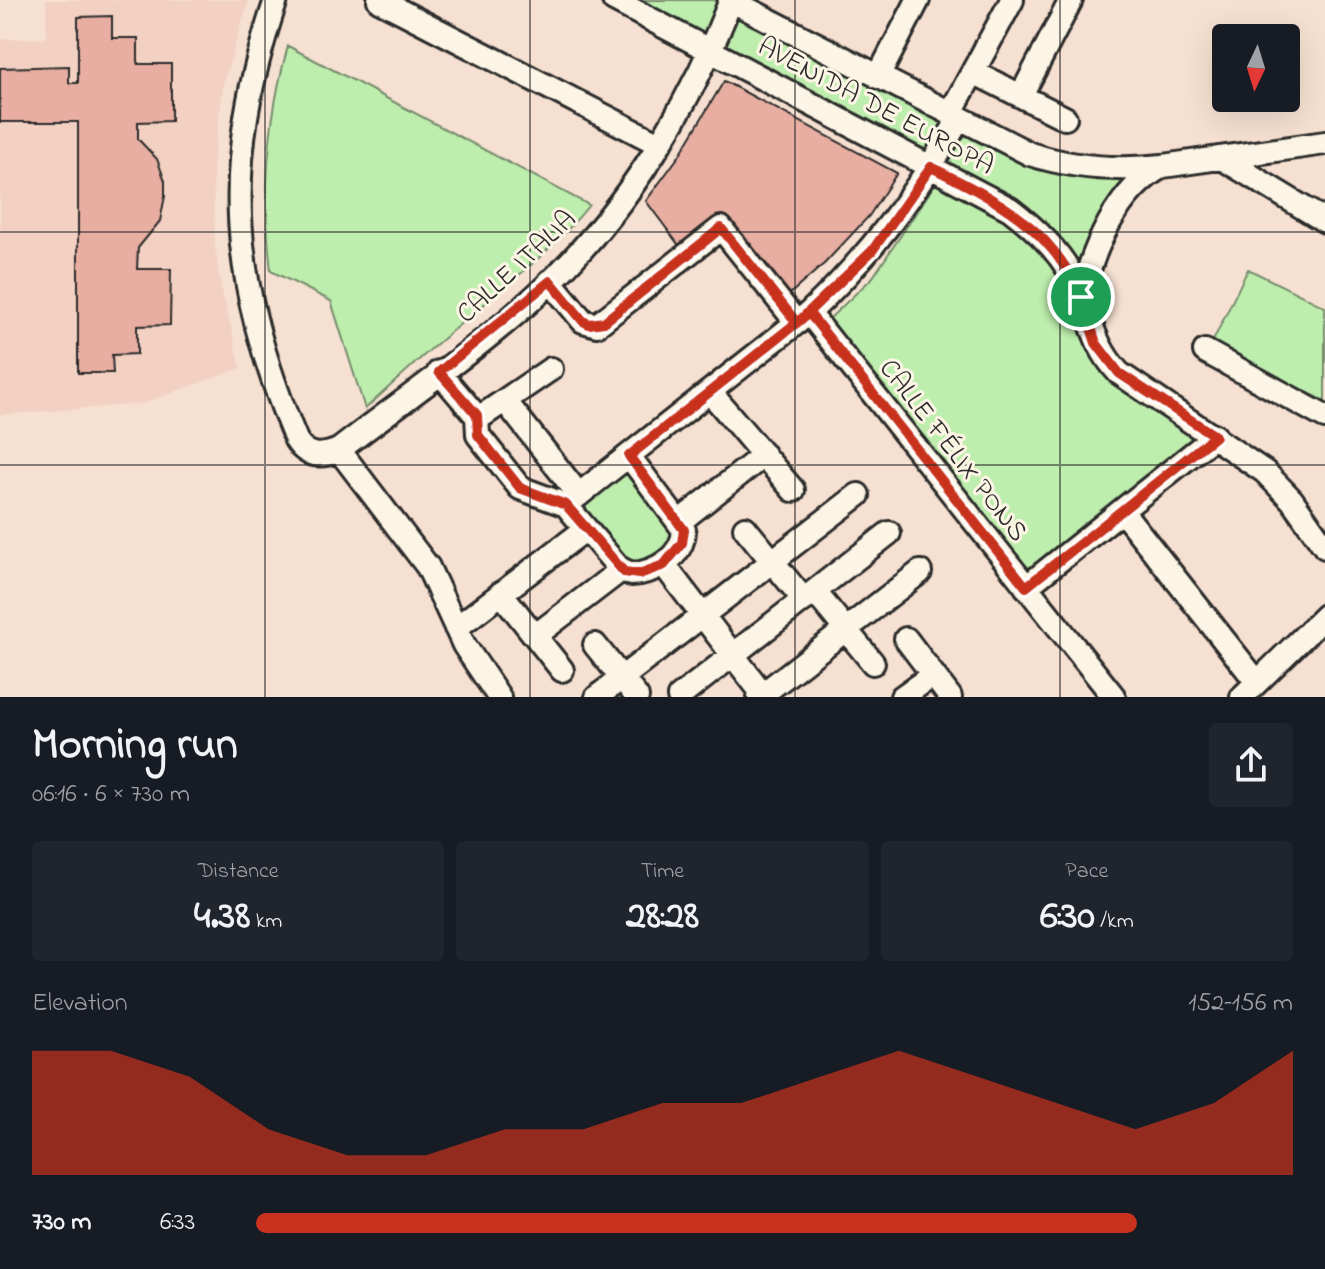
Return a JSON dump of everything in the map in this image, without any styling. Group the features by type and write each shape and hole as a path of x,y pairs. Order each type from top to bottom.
{"street":[{"path":"276,0 256,65 244,123 239,226 244,269 261,349 301,448 317,455 339,450 428,567 473,661 499,697"},
{"path":"379,0 659,144"},
{"name":"AVENIDA DE EUROPA","path":"614,0 993,198 1027,222 1062,260 1081,297 1096,343 1119,373 1215,436 1278,484 1325,547"},
{"name":"CALLE ITALIA","path":"339,450 550,281 599,230 659,144 711,51 731,0"},
{"name":"AVENIDA DE EUROPA","path":"731,0 1014,148 1066,164 1119,169 1163,166 1325,143"},
{"path":"878,77 918,0"},
{"path":"573,500 803,318 872,251 931,167 973,72 1012,0"},
{"path":"1021,96 1071,0"},
{"path":"973,72 1065,118"},
{"path":"1222,158 1325,221"},
{"path":"1081,297 1094,254 1127,197 1143,178 1163,166"},
{"name":"CALLE FÉLIX PONS","path":"550,281 583,321 597,325 721,228 803,318 1114,697"},
{"path":"1205,351 1325,417"},
{"path":"477,415 487,414 551,369"},
{"path":"439,372 477,415 478,435 520,488 573,500"},
{"path":"710,392 793,490"},
{"path":"506,402 573,500 586,529 621,570 639,574 664,565 682,543 684,530 629,456"},
{"path":"1026,587 1215,436"},
{"path":"679,522 764,455"},
{"path":"597,697 858,495"},
{"path":"1122,511 1250,690 1321,626"},
{"path":"745,528 771,562 846,629 873,663"},
{"path":"456,628 586,529"},
{"path":"679,697 889,533"},
{"path":"664,565 762,696 920,572"},
{"path":"535,636 621,570"},
{"path":"501,593 562,670"},
{"path":"906,639 950,697"},
{"path":"595,645 637,697"},
{"path":"902,697 933,675"}],"shaded area":[{"path":"46,0 249,0 224,81 213,165 215,246 221,287 241,368 141,404 0,415 0,39 46,38"}],"green space":[{"path":"628,0 713,0 719,3 704,40"},
{"path":"736,10 947,120 927,156 721,50"},
{"path":"288,46 589,205 543,254 365,409 331,301 271,271 267,214 268,158 275,102"},
{"path":"967,129 1127,178 1128,183 1080,262 1075,262 946,166"},
{"path":"938,180 1003,215 1032,238 1054,266 1095,362 1129,393 1198,438 1029,570 829,319 873,277"},
{"path":"1248,269 1325,307 1325,401 1211,345"},
{"path":"628,468 679,535 631,572 579,505"}],"building":[{"path":"112,16 112,38 138,38 138,64 171,64 171,121 138,122 138,139 157,159 165,181 165,196 160,221 138,248 137,269 171,269 170,325 137,326 137,354 112,355 113,373 78,373 78,122 0,122 0,68 69,66 69,83 78,83 78,17"},
{"path":"724,81 897,173 869,216 825,263 783,300 718,218 681,248 646,201 679,156"}],"route":[{"path":"1081,297 1062,260 1047,240 1027,222 993,198 931,167 908,205 872,251 847,278 809,313 797,323 721,228 597,325 583,321 550,281 439,372 477,415 478,435 520,488 566,505 619,568 639,574 664,565 682,543 684,530 629,456 809,313 1026,587 1215,436 1119,373 1096,343 1081,297"}]}
